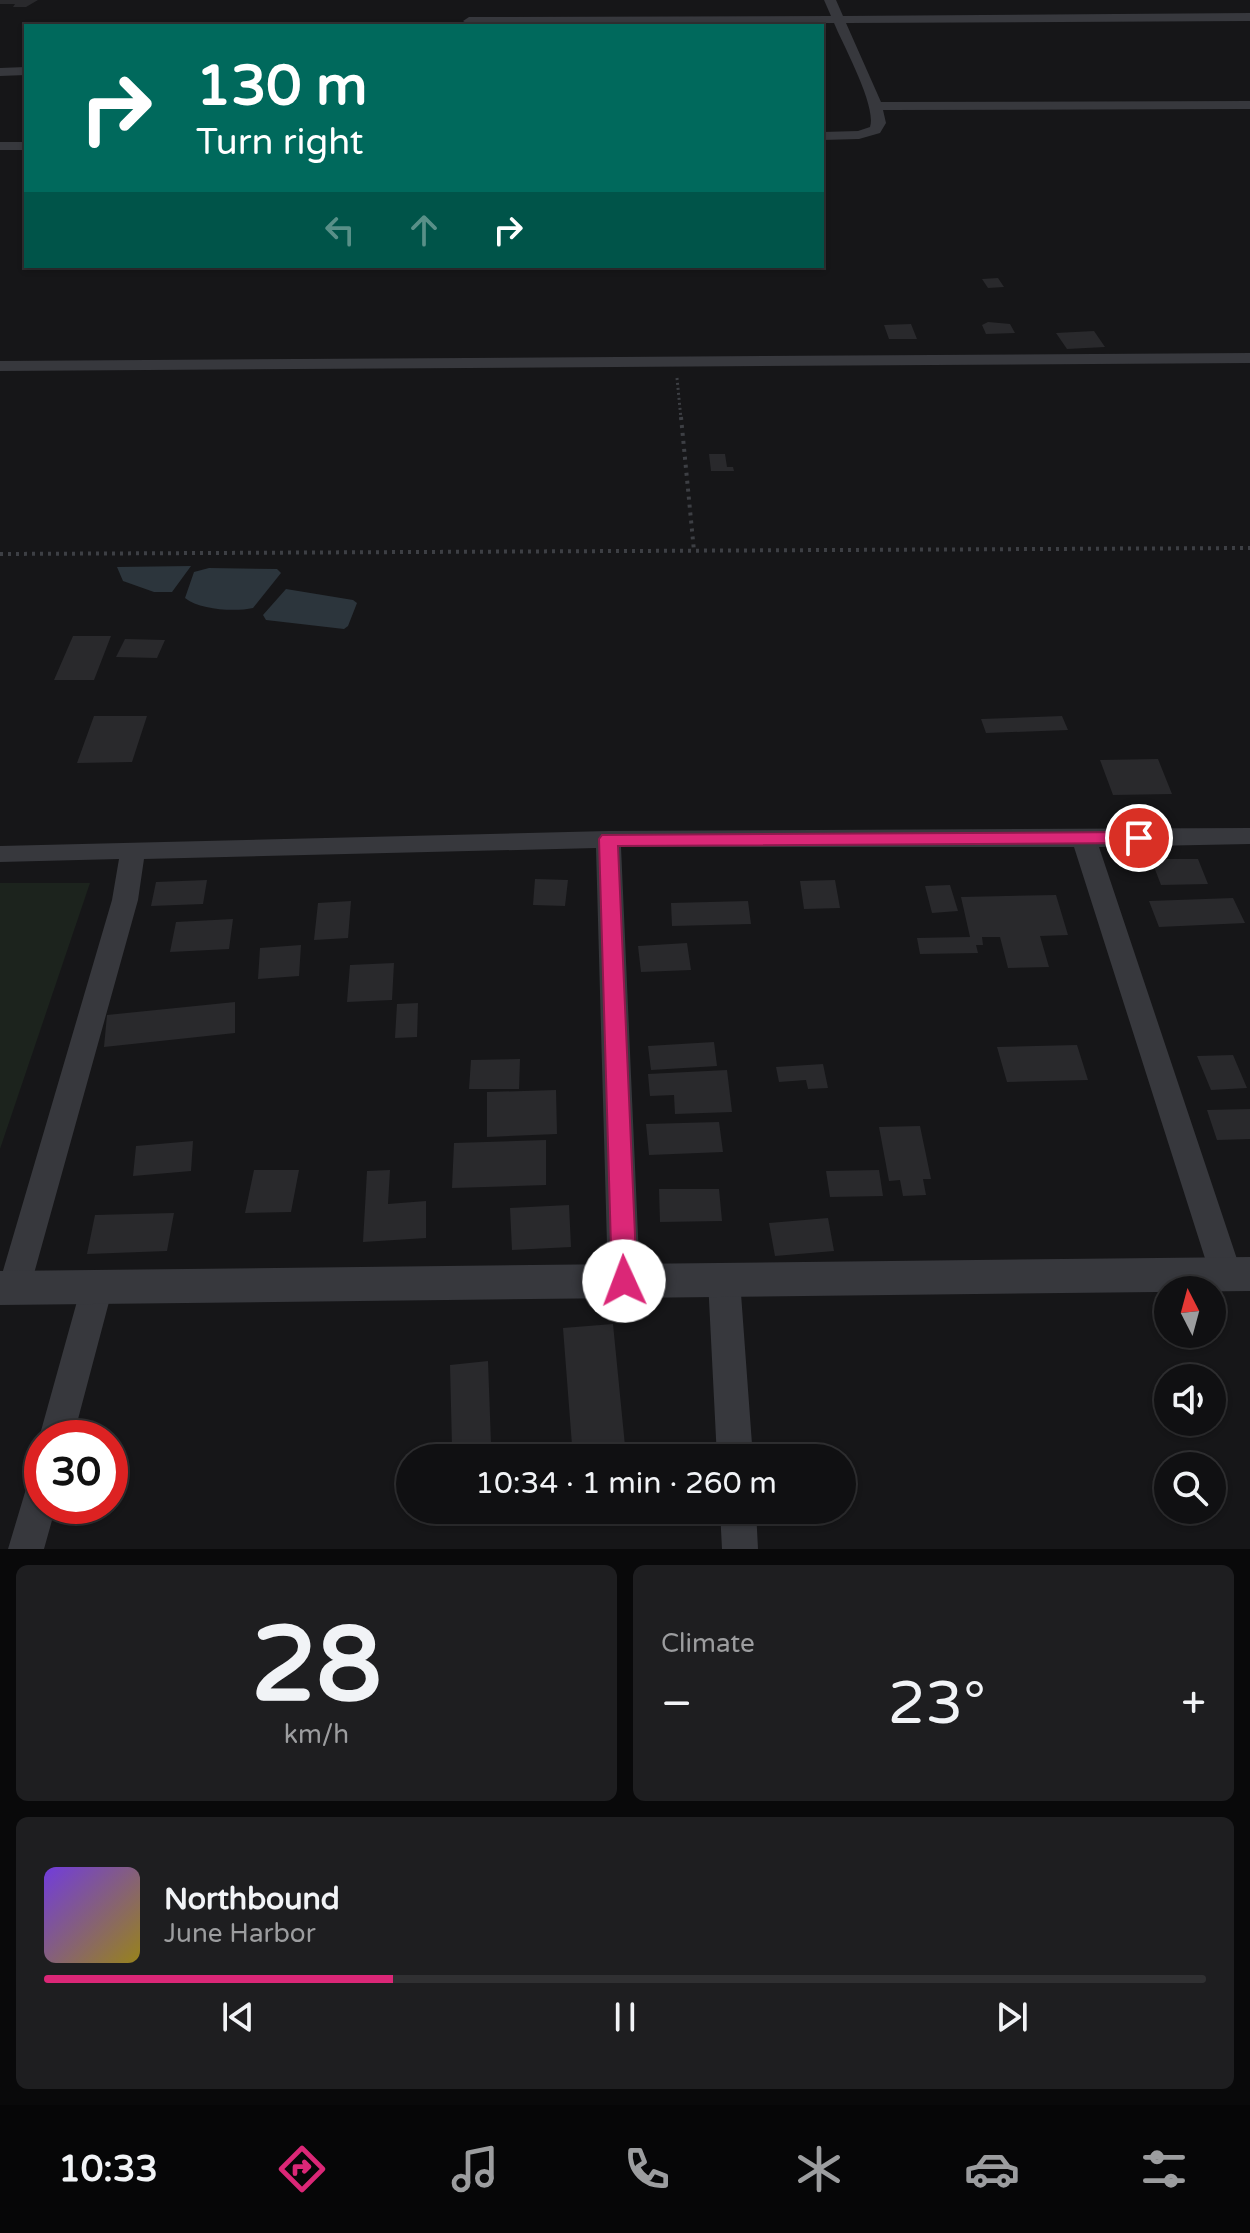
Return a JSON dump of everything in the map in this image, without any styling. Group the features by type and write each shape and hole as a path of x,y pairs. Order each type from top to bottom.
{"street":[{"path":"824,136 859,135 875,130 879,123 876,106 830,0"},
{"path":"1020,0 1030,18"},
{"path":"1209,0 1224,17"},
{"path":"469,21 1250,17"},
{"path":"0,72 24,71"},
{"path":"876,106 1250,105"},
{"path":"0,146 24,146"},
{"path":"0,366 1250,358"},
{"path":"0,854 608,839 1250,836"},
{"path":"608,839 624,1281"},
{"path":"133,849 125,900 7,1288 1238,1274 1084,839"},
{"path":"724,1280 734,1444"},
{"path":"61,1420 97,1287"},
{"path":"26,1549 33,1524"},
{"path":"739,1524 740,1549"}],"path":[{"path":"675,361 694,551"},
{"path":"0,554 1250,548"}],"shaded area":[{"path":"191,566 172,592 154,592 123,581 117,567"},
{"path":"209,568 277,569 281,573 253,608 228,610 199,605 185,598 194,572"},
{"path":"286,589 357,603 344,629 266,620 263,615"},
{"path":"0,883 90,883 0,1149"}],"building":[{"path":"0,0 38,0 26,7 13,7 15,4 0,4"},
{"path":"998,278 1004,287 988,288 982,279"},
{"path":"988,322 1010,324 1015,333 986,334 982,325"},
{"path":"911,324 917,339 889,339 884,325"},
{"path":"1094,331 1105,347 1067,349 1056,333"},
{"path":"709,454 725,454 727,467 733,467 734,471 711,471"},
{"path":"73,636 111,636 94,680 54,680"},
{"path":"125,639 165,640 157,658 116,657"},
{"path":"94,716 147,716 132,762 77,763"},
{"path":"1062,716 1068,730 986,733 981,719"},
{"path":"1158,759 1172,794 1113,795 1100,760"},
{"path":"1151,859 1198,859 1208,884 1161,885"},
{"path":"535,879 568,880 565,906 533,905"},
{"path":"207,880 203,904 151,906 156,882"},
{"path":"835,880 840,908 804,909 800,881"},
{"path":"950,885 958,911 932,913 925,886"},
{"path":"1056,895 1068,935 1040,936 1049,967 1008,968 1000,937 982,937 983,945 976,945 978,953 920,954 917,938 970,937 961,897"},
{"path":"1233,898 1245,923 1159,927 1149,901"},
{"path":"351,901 348,938 314,940 318,903"},
{"path":"748,901 751,924 672,926 671,903"},
{"path":"233,919 229,949 170,952 176,922"},
{"path":"687,943 691,970 641,972 638,946"},
{"path":"301,945 299,976 258,979 260,948"},
{"path":"394,963 392,1000 347,1002 350,965"},
{"path":"235,1002 235,1033 104,1047 107,1015"},
{"path":"418,1003 417,1037 395,1038 397,1004"},
{"path":"714,1042 717,1066 651,1070 648,1046"},
{"path":"1077,1045 1088,1080 1007,1082 997,1047"},
{"path":"1233,1055 1247,1088 1211,1090 1197,1056"},
{"path":"520,1059 519,1089 469,1089 471,1060"},
{"path":"823,1064 828,1088 808,1089 806,1080 779,1082 776,1067"},
{"path":"727,1070 732,1112 675,1114 674,1095 650,1096 648,1074"},
{"path":"556,1090 557,1134 487,1137 487,1092"},
{"path":"1250,1109 1250,1139 1217,1140 1207,1110"},
{"path":"719,1122 723,1152 649,1155 646,1124"},
{"path":"920,1126 931,1179 923,1179 926,1195 903,1196 900,1180 889,1181 879,1127"},
{"path":"546,1140 546,1185 452,1188 454,1143"},
{"path":"193,1141 191,1171 133,1176 136,1146"},
{"path":"254,1170 299,1170 291,1212 245,1213"},
{"path":"390,1170 388,1204 426,1201 426,1238 363,1242 367,1171"},
{"path":"879,1170 883,1196 830,1197 826,1171"},
{"path":"659,1189 719,1189 722,1221 660,1222"},
{"path":"569,1205 571,1247 512,1250 510,1208"},
{"path":"174,1213 167,1251 87,1254 95,1215"},
{"path":"828,1218 834,1251 775,1256 769,1223"},
{"path":"613,1324 625,1444 572,1444 563,1328"},
{"path":"488,1361 491,1444 452,1444 450,1365"}],"route":[{"path":"624,1281 608,839 1139,838"}]}
